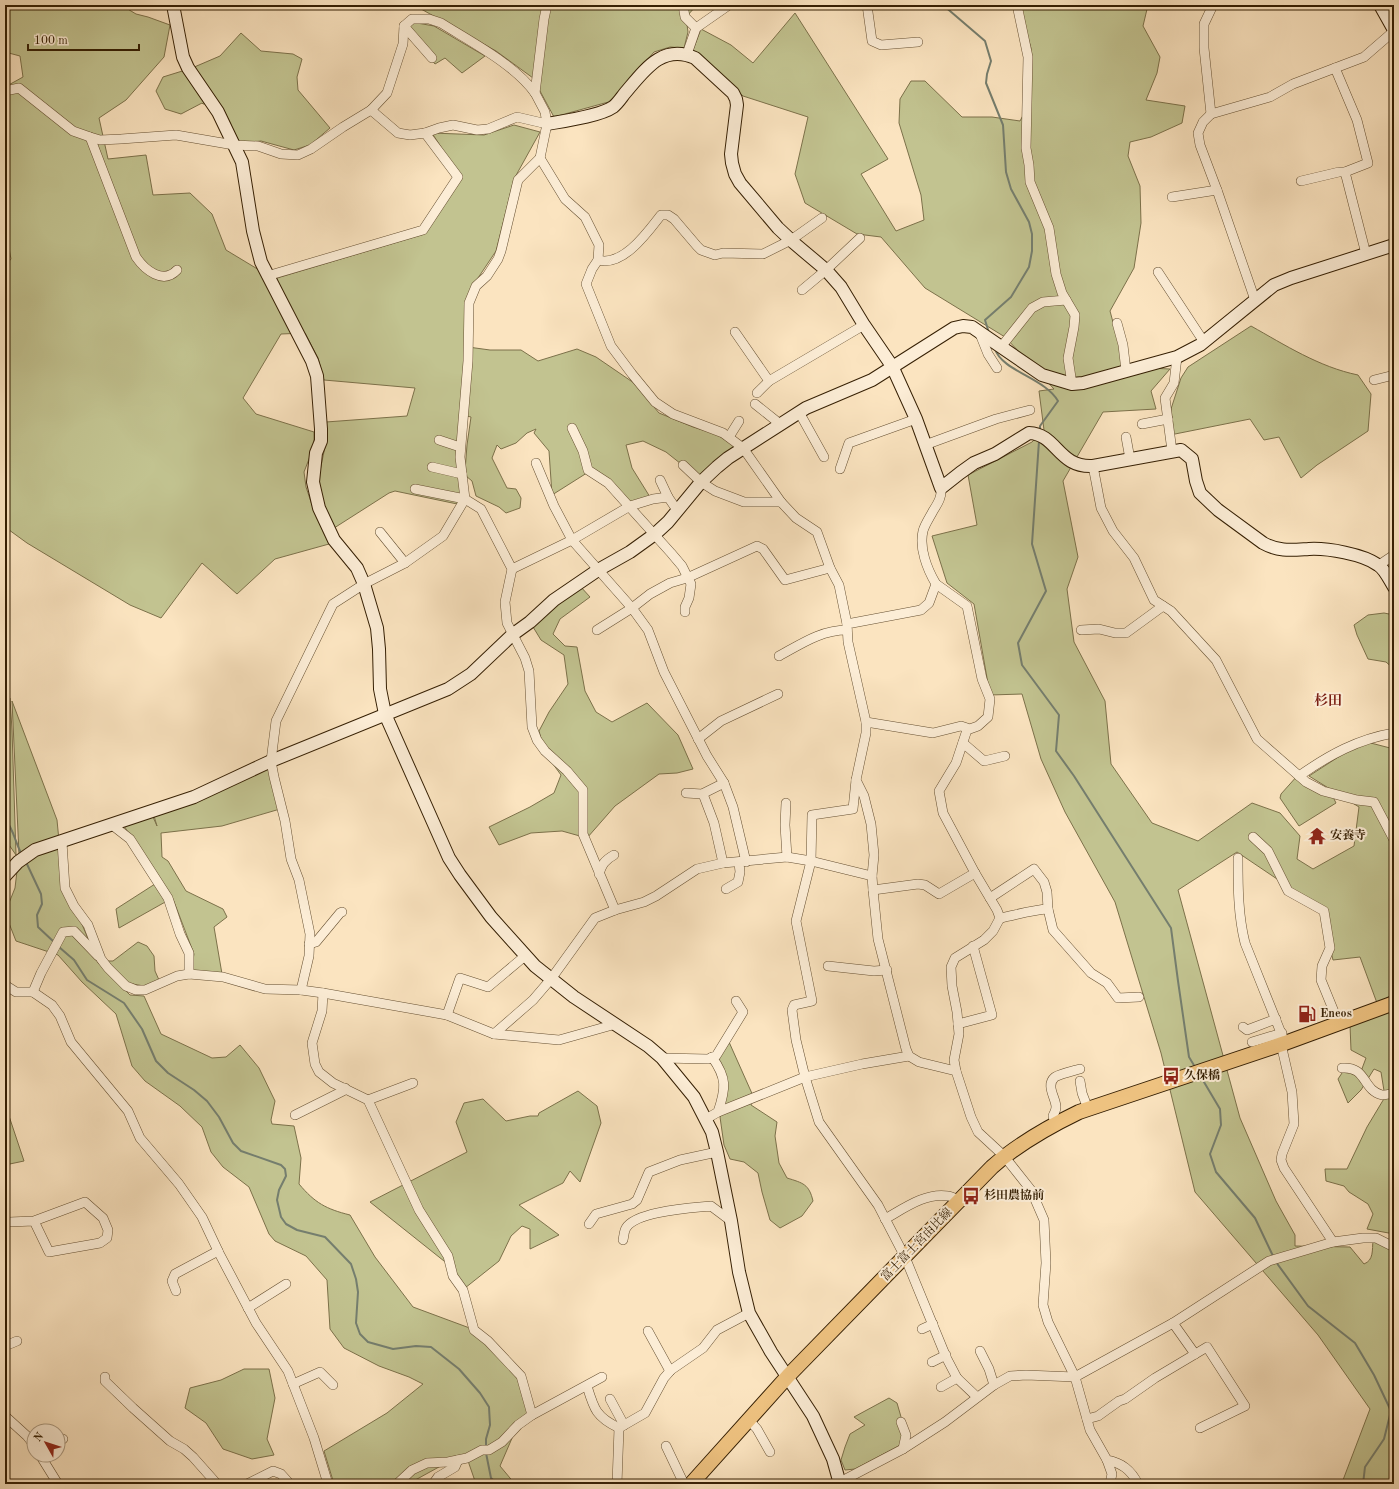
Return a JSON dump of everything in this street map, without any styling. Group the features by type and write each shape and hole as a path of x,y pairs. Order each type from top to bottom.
{"main road":[{"name":"富士富士宮由比線","path":"691,1484 788,1376 1004,1156 1022,1143 1055,1123 1088,1109 1215,1066 1282,1040 1339,1024 1394,1003"}],"street":[{"path":"173,5 183,57 188,68 218,112 242,162 253,231 261,262 267,276 307,349 317,376 321,441 316,453 313,482 319,508 334,540 357,568 364,584 376,628 379,649 380,689 385,714 449,858 491,917 524,956 574,996 648,1046 662,1058 694,1097 712,1132 731,1221 738,1272 749,1313 771,1352 807,1405 833,1459 839,1483 903,1449 945,1422 994,1384 1026,1375 1075,1377 1173,1323 1269,1261 1333,1242 1363,1238 1376,1238 1394,1247"},
{"path":"535,93 547,5"},
{"path":"683,5 685,17 696,28"},
{"path":"687,54 696,28 729,5"},
{"path":"867,5 872,41 882,46 918,42"},
{"path":"1017,5 1028,57 1026,148 1030,182 1049,228 1056,274 1062,293 1074,315 1074,327 1068,358 1072,384"},
{"path":"1211,114 1204,48 1204,24 1213,5"},
{"path":"1255,300 1200,145 1198,133 1203,122 1211,114 1270,97 1294,84 1364,57 1394,30 1380,5"},
{"path":"5,91 19,88 73,131 100,140 176,135 234,146 258,146 281,154 298,155 311,149 371,110 387,93 403,44 404,26 412,19 429,20 441,23 506,64 522,77 535,93 544,112 547,124 540,158 518,180 501,252 487,276 476,286 468,303 468,361 460,447 466,499 444,536 405,563 364,584 333,604 276,721 271,761 285,821 291,859 299,880 310,934 309,956 301,990"},
{"path":"404,26 432,58"},
{"path":"371,110 398,133 410,134 425,133 453,125 477,130 488,129 517,117 547,124 580,118 612,107 655,61 664,56 676,53 687,54 695,58 733,93 737,105 732,144 732,163 735,174 740,183 790,240 826,270 841,287 864,326 892,366 916,419 941,488 942,495 924,529 921,542 923,552 932,578 936,584 967,606 982,679 990,700 988,717 978,726 967,730"},
{"path":"1301,181 1339,172 1345,172 1368,163 1357,120 1335,68"},
{"path":"267,276 423,230 458,177 425,133"},
{"path":"90,137 136,257 144,268 154,274 166,275 174,273 178,270"},
{"path":"540,158 565,199 585,217 599,245 598,260 592,269 586,284 606,336 612,346 655,402 673,414 723,433 743,448 781,502 796,518 817,532 838,585 847,627 848,642 866,722 866,733 856,780 853,809 812,815 811,861 796,921 812,1001 794,1005 792,1010 796,1040 805,1077 819,1122 878,1205 905,1256 957,1378 977,1397"},
{"path":"1345,172 1366,254"},
{"path":"1172,197 1217,190"},
{"path":"598,260 605,262 613,261 640,242 661,215 668,215 674,219 701,250 715,255 723,252 763,254 790,240 822,218"},
{"path":"802,290 860,238"},
{"path":"5,876 18,862 35,850 194,797 271,761 448,690 471,674 512,634 530,622 554,600 598,570 630,552 655,534 701,482 717,467 743,448 799,412 818,402 872,380 954,328 963,326 972,327 1042,375 1072,384 1083,383 1177,357 1189,352 1204,342 1274,285 1285,280 1394,245"},
{"path":"1158,272 1204,342"},
{"path":"999,346 1038,303 1066,300"},
{"path":"1117,323 1123,345 1126,371"},
{"path":"757,393 769,381 864,326"},
{"path":"736,332 769,381"},
{"path":"984,336 988,354 997,368"},
{"path":"1172,451 1165,398 1174,383 1177,357"},
{"path":"1374,380 1394,375"},
{"path":"755,404 780,424"},
{"path":"925,445 996,419 1030,410"},
{"path":"799,412 824,458"},
{"path":"840,469 846,456 849,443 916,419"},
{"path":"1142,424 1168,419"},
{"path":"729,438 739,421"},
{"path":"572,428 583,451 588,470 608,483 682,566 691,584 685,612"},
{"path":"941,488 974,464 995,454 1031,432 1044,437 1070,462 1082,466 1093,466 1181,450 1192,460 1200,493 1218,510 1270,547 1286,551 1309,549 1334,551 1368,560 1379,565 1394,587"},
{"path":"1126,437 1130,459"},
{"path":"439,440 460,447"},
{"path":"536,463 554,506 572,540 632,608 648,630 664,672 707,756 724,783 733,807 743,862 738,882 726,889"},
{"path":"683,465 701,482 716,491 744,502 781,502"},
{"path":"1093,466 1101,508 1113,532 1134,558 1154,600 1171,611 1216,660 1257,739 1306,782 1323,791 1357,800 1374,802 1394,840"},
{"path":"432,467 462,474"},
{"path":"660,480 668,497 677,510"},
{"path":"415,489 466,499 481,509 512,569 505,602 507,624 526,658 532,727 536,740 545,751 567,771 583,790 583,834 615,910"},
{"path":"512,569 572,540 630,506 653,499 668,497"},
{"path":"380,532 405,563"},
{"path":"597,630 670,583 687,578 757,546 763,548 785,580 830,568"},
{"path":"1379,565 1394,555"},
{"path":"779,656 817,635 921,610 929,603 936,584"},
{"path":"1081,630 1099,629 1116,634 1126,633 1163,606"},
{"path":"698,738 720,721 778,694"},
{"path":"866,722 933,733 961,726 967,728 967,730"},
{"path":"967,730 956,763 939,791 943,813 1000,918"},
{"path":"1299,776 1318,762 1351,746 1374,736 1394,733"},
{"path":"963,743 984,761 1005,756"},
{"path":"856,780 864,796 871,824 874,855 872,876 878,939 906,1049 910,1056 919,1062 956,1072"},
{"path":"686,793 696,795 703,794 724,783"},
{"path":"703,794 714,823 723,863"},
{"path":"786,803 785,825 787,858"},
{"path":"112,825 130,839 168,898 180,934 189,953 189,974"},
{"path":"1253,837 1268,851 1288,890 1324,911 1330,948 1322,966 1321,980 1339,1024"},
{"path":"62,842 65,888 74,906 88,925 101,959"},
{"path":"599,874 603,863 614,855"},
{"path":"494,1034 533,1000 551,979 595,918 615,910 644,902 656,896 697,869 723,863 787,858 811,861 872,876"},
{"path":"1238,858 1238,880 1242,929 1252,963 1276,1019 1282,1040 1292,1092 1294,1124 1281,1160 1284,1168 1333,1242"},
{"path":"990,898 1034,869 1044,882 1053,930 1091,973 1107,983 1118,998 1139,997"},
{"path":"873,890 918,884 925,885 939,894 975,873"},
{"path":"1048,909 1034,910 1000,918 993,931 984,940 955,958 951,967 952,986 959,1034 954,1060 956,1072 970,1117 978,1132 1004,1156 1031,1190 1044,1220 1046,1263 1043,1305 1048,1322 1075,1377 1090,1430 1107,1460 1112,1474 1110,1483 1108,1484"},
{"path":"309,944 316,942 342,912"},
{"path":"33,992 41,973 63,932 74,932 101,959 113,975 126,986 136,990 145,990 177,976 189,974 223,977 265,989 301,990 323,993 447,1015 494,1034 559,1040 616,1024"},
{"path":"958,1024 992,1015 973,946"},
{"path":"447,1015 460,978 488,987 524,956"},
{"path":"828,966 874,971 886,970"},
{"path":"5,985 16,992 33,992 52,1005 60,1016 71,1042 128,1111 140,1138 179,1184 202,1217 248,1308 288,1371 314,1438 328,1484"},
{"path":"323,993 322,1010 312,1043 315,1064 319,1072 333,1083 368,1100 419,1210 448,1256 453,1276 463,1290 474,1330 488,1341 521,1376 532,1415"},
{"path":"662,1058 708,1059 716,1056 743,1012 736,1001"},
{"path":"1243,1027 1247,1030 1276,1019"},
{"path":"1252,1042 1282,1040"},
{"path":"706,1119 718,1112 805,1077 862,1064 910,1056"},
{"path":"712,1057 720,1068 724,1078 723,1096 718,1112"},
{"path":"1342,1068 1350,1067 1358,1071 1370,1088 1382,1095 1394,1093"},
{"path":"1055,1123 1053,1116 1056,1109 1056,1103 1051,1091 1051,1083 1056,1076 1080,1069"},
{"path":"1080,1081 1082,1093 1088,1109"},
{"path":"368,1100 413,1083"},
{"path":"294,1115 343,1091 345,1088"},
{"path":"589,1224 596,1214 632,1204 637,1200 649,1172 680,1160 717,1152"},
{"path":"885,1219 924,1198 933,1196 950,1196 959,1201"},
{"path":"7,1221 34,1221 85,1202 103,1218 108,1230 107,1238 100,1243 49,1252 34,1221"},
{"path":"623,1240 626,1227 634,1221 644,1216 676,1209 711,1206 731,1221"},
{"path":"176,1291 172,1281 175,1274 218,1251"},
{"path":"248,1308 286,1284"},
{"path":"587,1386 594,1408 610,1423 622,1426 645,1413 664,1378 670,1371 703,1348 717,1330 749,1313"},
{"path":"1173,1323 1195,1354"},
{"path":"922,1329 933,1324"},
{"path":"648,1331 670,1371"},
{"path":"5,1346 17,1341"},
{"path":"1087,1419 1098,1416 1155,1378 1207,1348 1245,1406 1200,1428"},
{"path":"980,1351 989,1369 994,1384"},
{"path":"932,1362 946,1355"},
{"path":"293,1384 320,1372 333,1385"},
{"path":"105,1377 105,1381 132,1408 170,1441 184,1449 193,1457 217,1484"},
{"path":"397,1484 412,1470 427,1463 448,1462 467,1458 502,1442 518,1425 532,1415 602,1377"},
{"path":"941,1387 957,1378"},
{"path":"610,1399 622,1426 617,1484"},
{"path":"5,1416 26,1434"},
{"path":"748,1419 757,1429 770,1452"},
{"path":"901,1422 906,1435 903,1449"},
{"path":"666,1446 684,1484"},
{"path":"433,1484 438,1477 455,1467 458,1460"},
{"path":"1107,1460 1118,1463 1133,1475 1138,1484"},
{"path":"45,1463 58,1484"},
{"path":"247,1484 273,1471 281,1474 290,1484"}],"green space":[{"path":"5,5 121,5 136,14 170,25 164,57 126,100 99,118 108,159 146,155 153,195 190,193 212,214 226,250 274,279 424,234 461,178 432,133 484,135 514,125 540,132 514,179 496,251 476,281 465,340 462,430 465,471 471,417 467,416 468,347 490,350 521,350 538,361 577,349 596,357 634,383 659,413 693,427 716,434 736,447 700,479 666,452 643,441 626,445 632,468 650,497 628,507 590,471 552,495 549,451 534,433 536,429 527,433 516,443 501,449 497,445 492,458 507,488 516,489 521,498 520,508 506,513 499,507 476,496 472,481 466,476 462,505 395,491 389,493 331,530 317,485 325,447 326,422 407,416 415,388 324,380 318,358 305,333 281,334 243,398 256,414 314,432 314,446 304,472 306,487 314,511 329,544 275,559 237,594 202,563 161,618 130,605 27,543 5,527 5,266 11,259 5,227 5,87 23,77 20,56 5,52"},
{"path":"414,5 697,5 686,17 688,32 684,48 670,47 654,52 612,101 554,117 533,78 496,51"},
{"path":"1018,5 1148,5 1143,26 1160,57 1157,73 1146,100 1185,106 1182,123 1151,137 1130,142 1128,156 1140,186 1141,223 1134,268 1110,311 1125,367 1170,369 1151,391 1156,409 1103,412 1063,481 1078,557 1067,589 1074,642 1105,701 1111,764 1152,823 1198,841 1252,803 1280,813 1300,836 1297,859 1313,869 1354,846 1359,807 1309,776 1363,741 1394,749 1394,994 1377,1003 1360,957 1333,960 1320,908 1237,852 1178,890 1240,1118 1276,1201 1295,1235 1295,1246 1350,1247 1364,1264 1371,1257 1373,1240 1394,1250 1394,1484 1344,1484 1343,1480 1370,1409 1318,1335 1195,1192 1161,1053 1115,902 1065,812 1041,759 1022,694 990,695 974,604 947,583 932,536 977,525 968,475 1032,442 1044,430 1039,391 1054,389 1005,337 925,288 881,237 857,234 805,203 795,174 808,117 743,96 693,50 701,29 731,45 753,63 795,13 888,159 861,174 896,231 924,220 921,195 899,123 900,99 911,81 925,81 962,117 992,117 1020,121 1027,108 1031,48"},
{"path":"417,23 434,26 485,56 462,73 445,58 435,64 409,34 411,24"},
{"path":"241,33 261,51 293,54 302,59 297,77 298,90 330,128 310,145 294,150 261,141 241,143 236,137 218,102 202,103 181,114 165,109 156,91 163,77 192,68 220,56"},
{"path":"1251,326 1316,361 1330,367 1358,375 1371,394 1368,431 1317,465 1301,478 1279,437 1264,440 1250,419 1170,435 1171,409 1181,378 1188,367"},
{"path":"580,586 590,597 560,619 553,634 565,646 577,647 585,691 596,712 612,722 647,703 678,735 693,769 677,773 659,774 615,806 587,838 562,831 531,833 499,845 489,827 530,807 554,793 561,775 545,753 539,731 549,712 568,684 564,655 541,640 530,622"},
{"path":"1384,613 1394,615 1394,669 1386,662 1368,659 1354,625 1368,615"},
{"path":"5,695 10,698 16,855 5,839"},
{"path":"12,701 57,820 64,893 79,917 98,963 130,995 144,996 161,1034 212,1058 226,1057 240,1045 259,1068 275,1101 271,1120 272,1124 294,1126 301,1158 299,1184 316,1201 328,1208 350,1215 375,1257 413,1307 475,1330 518,1372 530,1413 519,1422 500,1466 515,1484 476,1484 467,1458 448,1462 408,1484 334,1484 324,1451 387,1413 423,1384 379,1366 344,1348 330,1329 327,1280 306,1256 275,1241 269,1234 249,1187 223,1167 211,1152 202,1127 180,1106 145,1081 132,1066 116,1014 82,982 58,955 16,941 5,913 15,888 19,854"},
{"path":"267,765 280,809 222,826 161,833 162,857 168,861 186,891 223,909 227,917 214,927 222,974 191,971 194,954 173,899 124,826 153,817 157,826 154,816"},
{"path":"1298,775 1332,795 1336,803 1299,826 1280,798 1281,794"},
{"path":"155,884 167,901 119,928 116,909"},
{"path":"138,942 147,946 154,956 155,971 159,980 144,986 127,983 106,961 113,961"},
{"path":"1394,1006 1394,1234 1367,1229 1373,1214 1368,1204 1349,1192 1344,1186 1326,1181 1325,1169 1347,1169 1367,1127 1385,1097 1381,1072 1374,1069 1361,1090 1348,1103 1338,1079 1344,1070 1360,1074 1366,1058 1351,1050 1350,1025"},
{"path":"729,1042 754,1098 751,1105 777,1122 775,1136 779,1163 787,1178 801,1183 810,1191 813,1201 802,1216 780,1228 770,1220 758,1173 744,1162 730,1159 724,1145 720,1117 723,1094 718,1059"},
{"path":"578,1091 597,1106 601,1123 580,1182 570,1171 563,1183 519,1205 559,1235 530,1249 530,1229 522,1226 511,1236 499,1261 465,1288 449,1265 370,1202 467,1152 456,1122 464,1103 483,1099 506,1121 530,1116 538,1116 539,1113"},
{"path":"5,1104 24,1161 5,1165"},
{"path":"244,1369 269,1369 275,1398 267,1439 274,1455 252,1459 223,1449 206,1423 185,1408 190,1388 221,1380"},
{"path":"889,1398 897,1403 908,1441 855,1469 845,1470 841,1460 850,1434 865,1425 854,1417"}],"waterway":[{"path":"943,5 985,41 991,61 986,83 1003,125 1006,172 1011,189 1029,222 1032,234 1032,251 1029,267 1011,297 985,320 989,333"},
{"path":"995,349 999,357 1006,363 1044,386 1058,401 1040,426 1040,431"},
{"path":"1039,441 1032,544 1046,591 1018,643 1022,665 1059,715 1056,751 1074,776 1171,928 1189,1057 1195,1067"},
{"path":"5,819 22,855"},
{"path":"26,862 41,894 42,904 37,915 38,927 54,942"},
{"path":"59,947 74,960 87,980 124,1003 142,1029 156,1061 168,1073 194,1090 207,1101 219,1117 233,1143 241,1151 281,1165 285,1169 286,1176 279,1190 277,1200 281,1217 286,1224 297,1230 325,1237 351,1264 356,1279 358,1292 356,1323 360,1334 368,1342 393,1349 416,1346 431,1347 459,1369 480,1393 489,1407 490,1425 486,1439 486,1447"},
{"path":"1201,1077 1220,1109 1221,1125 1210,1154 1216,1172 1255,1218 1273,1256"},
{"path":"1276,1262 1308,1306 1355,1343 1374,1375 1391,1411 1384,1439 1365,1467 1363,1484"},
{"path":"486,1453 491,1478 497,1484"}],"place":[{"name":"安養寺","path":"1317,836"},
{"name":"Eneos","path":"1307,1014"},
{"name":"久保橋","path":"1171,1076"},
{"name":"杉田農協前","path":"971,1196"}],"district":[{"name":"杉田","path":"1328,701"}]}
